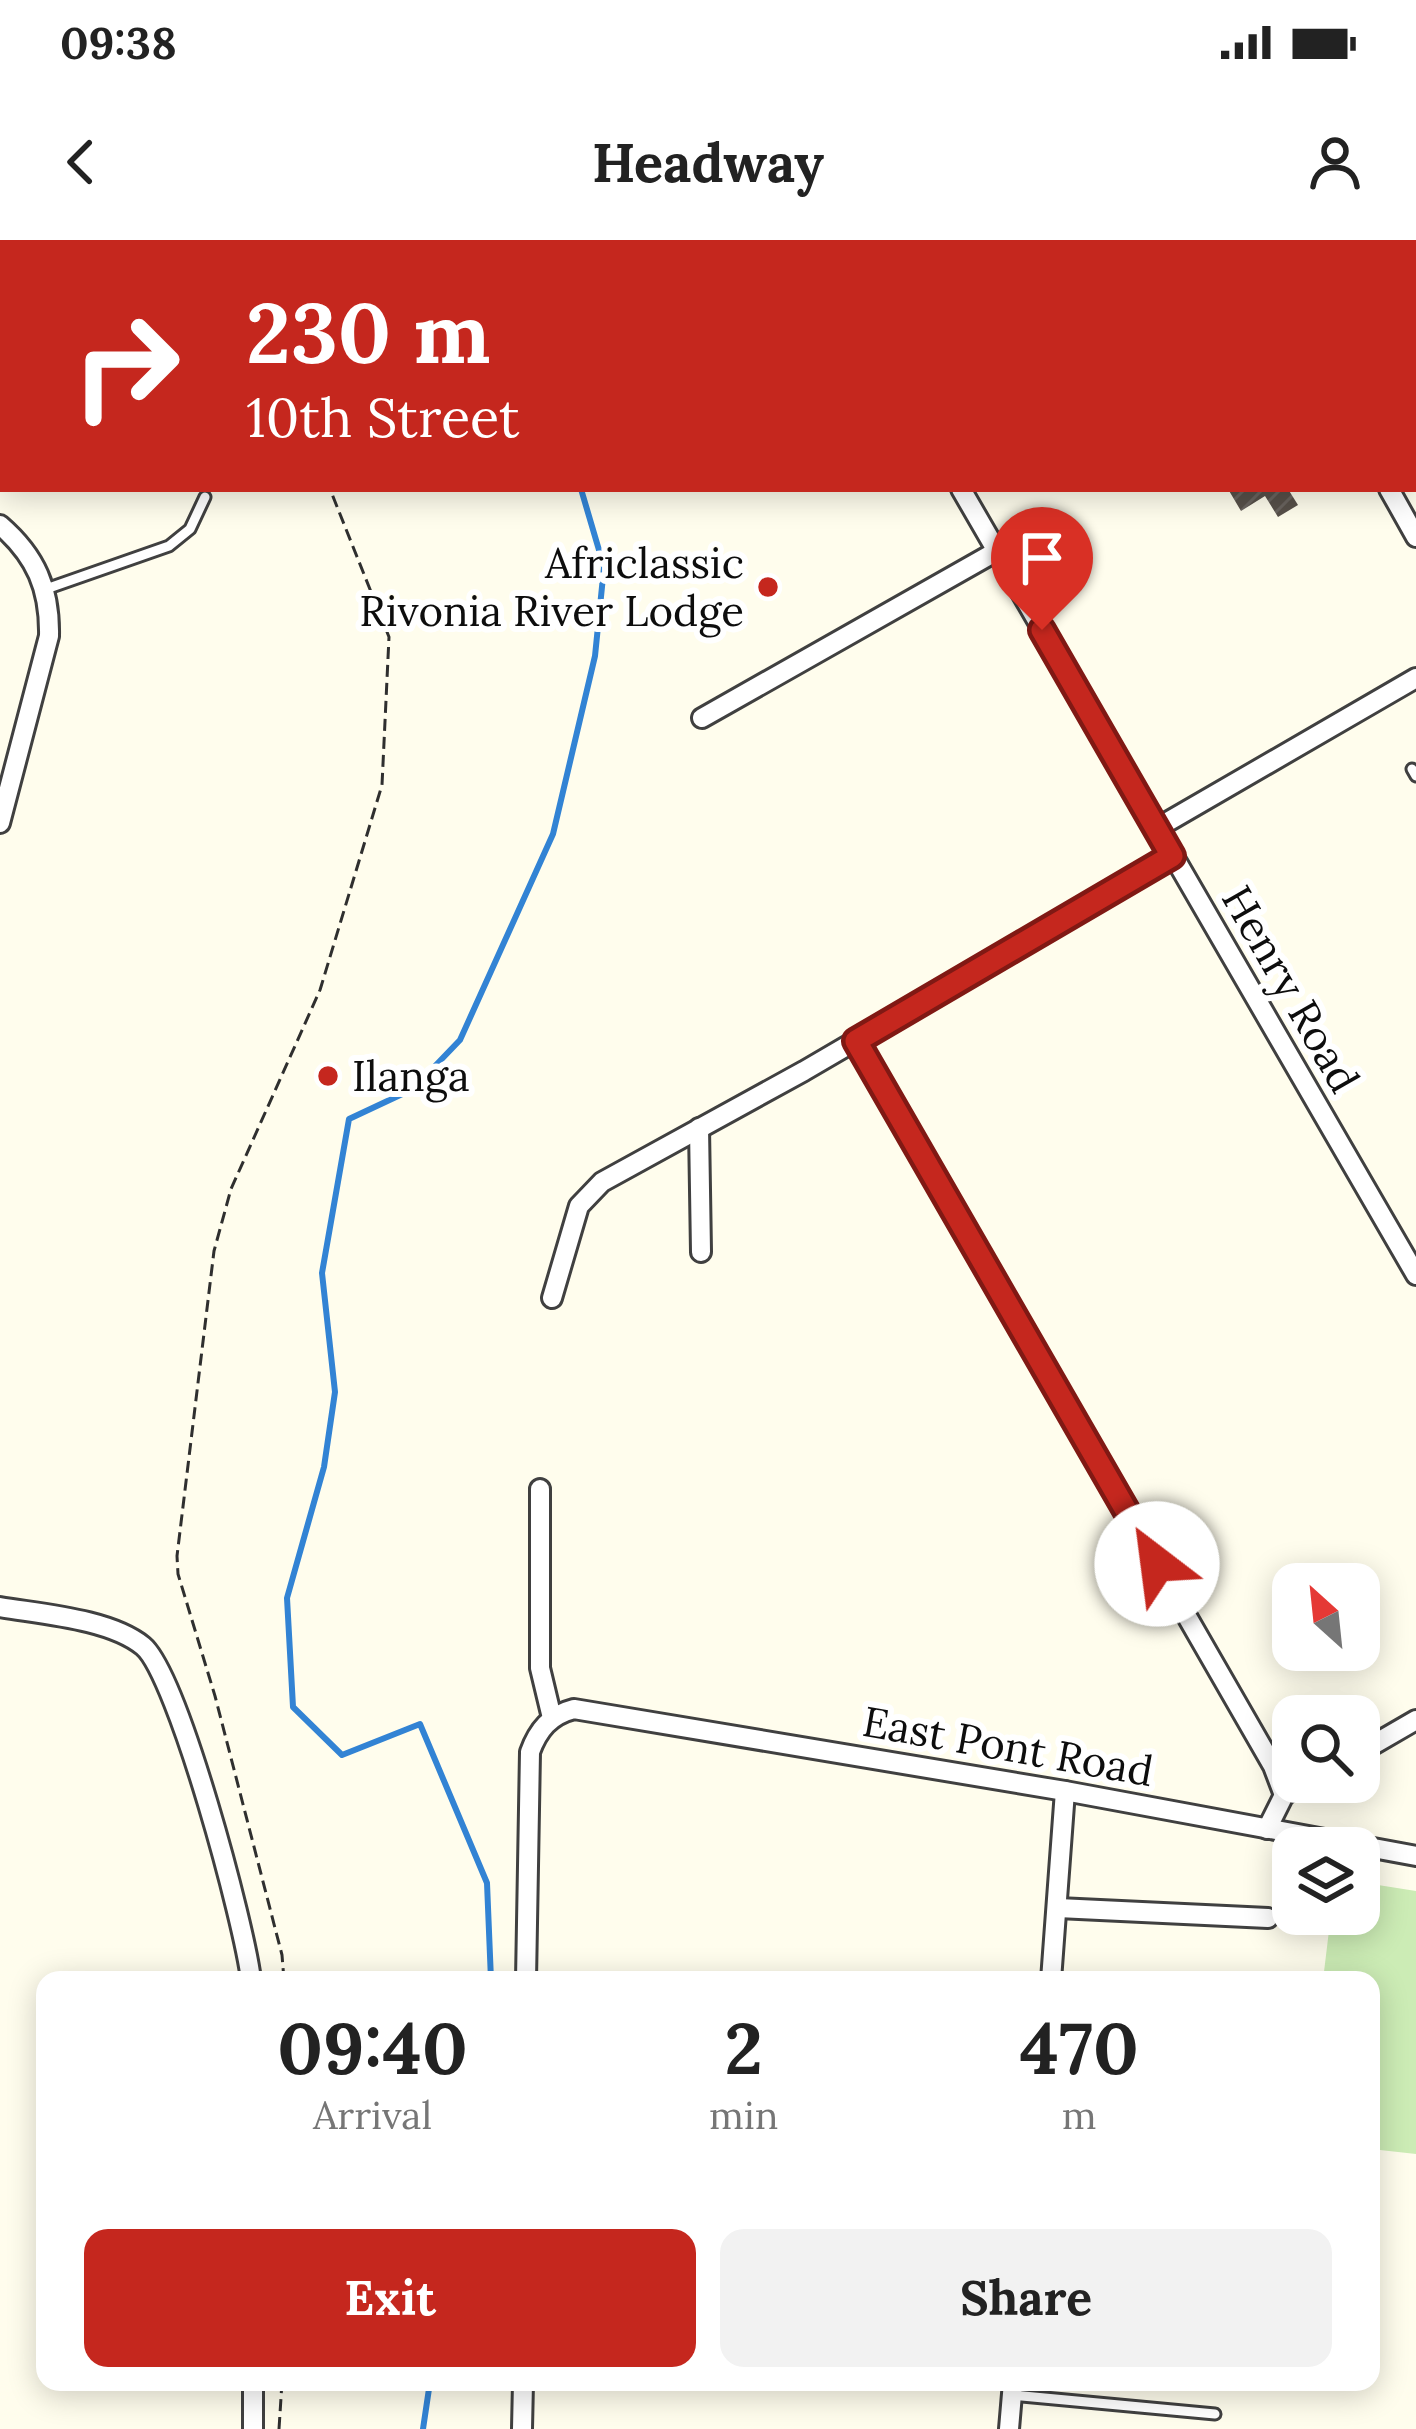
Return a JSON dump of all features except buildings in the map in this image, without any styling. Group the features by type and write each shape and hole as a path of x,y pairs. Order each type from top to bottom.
{"street":[{"name":"Henry Road","path":"963,492 1416,1275"},
{"path":"1390,492 1416,536"},
{"path":"0,526 22,544 46,589 50,636 0,824"},
{"path":"702,718 997,551"},
{"path":"1157,828 1416,678"},
{"path":"552,1298 572,1226 588,1193 1172,856"},
{"path":"856,1041 1272,1769"},
{"path":"699,1128 701,1252"},
{"path":"526,1971 527,1768 535,1737 552,1718 540,1668 540,1489"},
{"path":"0,1607 61,1617 130,1637 156,1659 173,1698 242,1924 250,1971"},
{"name":"East Pont Road","path":"552,1718 562,1712 587,1710 1416,1856"},
{"path":"1380,1741 1416,1720"},
{"path":"1052,1971 1065,1791"},
{"path":"1267,1829 1280,1803"},
{"path":"1058,1908 1268,1918"},
{"path":"253,2391 253,2429"},
{"path":"522,2429 523,2391"},
{"path":"1009,2429 1012,2391"}],"lane":[{"path":"46,589 169,546 190,529 205,497"},
{"path":"1035,2391 1215,2414"}],"path":[{"path":"283,1971 177,1556 219,1231 231,1189 320,990 382,785 388,637 331,492"},
{"path":"279,2429 281,2391"}],"green space":[{"path":"1380,1885 1416,1891 1416,2154 1380,2150 1380,1971 1324,1971 1328,1935 1380,1935"}],"waterway":[{"path":"491,1971 487,1883 420,1724 342,1755 293,1707 287,1598 324,1467 335,1392 322,1273 349,1119 413,1089 460,1040 553,834 595,656 604,567 582,492"},
{"path":"423,2429 429,2391"}],"place":[{"name":"Africlassic Rivonia River Lodge","path":"768,587"},
{"name":"Ilanga","path":"328,1076"}],"route":[{"path":"1042,630 1172,856 856,1041 1157,1564"}]}
